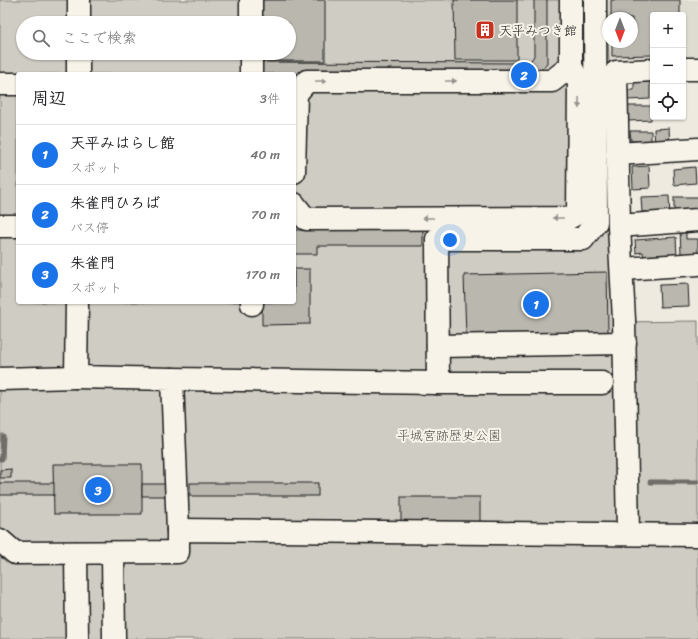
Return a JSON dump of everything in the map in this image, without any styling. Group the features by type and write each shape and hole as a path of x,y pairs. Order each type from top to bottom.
{"street":[{"path":"78,16 79,0"},
{"path":"251,0 251,16"},
{"path":"296,206 306,219 569,218 578,213 579,83 571,66 571,0"},
{"path":"438,383 437,239 583,239 596,222 595,0"},
{"path":"78,60 78,72"},
{"path":"251,60 251,72"},
{"path":"296,94 307,81 552,81 571,66"},
{"path":"686,69 698,68"},
{"path":"628,533 623,269 619,226 616,72 650,70"},
{"path":"0,84 16,84"},
{"path":"618,154 698,149"},
{"path":"619,226 698,220"},
{"path":"0,226 16,226"},
{"path":"623,269 698,264"},
{"path":"76,378 77,304"},
{"path":"438,346 624,343"},
{"path":"0,379 76,378 438,383 602,383"},
{"path":"0,540 15,553 178,552 172,380"},
{"path":"178,530 628,533 698,535"},
{"path":"76,553 77,639"},
{"path":"113,553 114,639"}],"shaded area":[{"path":"606,0 698,0 698,60 686,60 686,12 650,12 650,60 609,60 608,48 638,48 638,12 607,12"}],"green space":[{"name":"平城宮跡歴史公園","path":"0,0 606,0 607,12 602,12 602,48 608,48 612,75 618,322 698,321 698,639 0,639"}],"building":[{"path":"261,0 325,0 325,61 261,61 296,60 296,16 261,16"},
{"name":"天平みつき館","path":"454,0 517,0 517,60 455,60"},
{"path":"534,0 547,0 547,63 535,76 296,76 296,72 262,72 262,62 529,63 534,56"},
{"path":"611,0 680,0 680,12 650,12 650,55 612,56 612,48 638,48 638,12 611,12"},
{"path":"634,82 650,82 650,99 627,100 627,90 634,90"},
{"path":"628,106 650,106 651,120 628,121"},
{"path":"669,128 670,147 655,148 654,129"},
{"path":"630,131 651,131 651,149 641,149 641,141 631,141"},
{"path":"649,166 650,188 633,189 632,167"},
{"path":"695,167 696,183 674,185 673,169"},
{"path":"669,196 670,217 649,219 648,212 642,212 641,197"},
{"path":"674,197 698,197 698,214 674,214"},
{"path":"296,230 423,230 423,246 317,246 317,254 296,254"},
{"path":"680,230 686,230 686,239 698,239 698,258 690,254 681,254"},
{"path":"676,237 677,256 644,259 643,252 636,253 635,240"},
{"path":"296,269 310,269 310,324 262,325 262,304 296,304"},
{"path":"607,272 608,332 466,336 464,275"},
{"path":"688,284 689,306 660,307 659,285"},
{"path":"53,464 142,464 142,514 54,514"},
{"path":"11,469 11,478 0,478 0,470"},
{"path":"0,483 54,483 54,495 0,495"},
{"path":"190,483 318,483 318,496 190,496"},
{"path":"142,484 167,484 167,496 142,496"},
{"path":"401,497 480,497 480,522 401,522"}],"waterway":[{"path":"0,459 2,459 3,436"},
{"path":"650,482 698,482"}],"place":[{"name":"天平みつき館","path":"485,30"},
{"name":"朱雀門ひろば","path":"524,75"},
{"name":"天平みはらし館","path":"536,304"},
{"name":"朱雀門","path":"98,490"}]}
